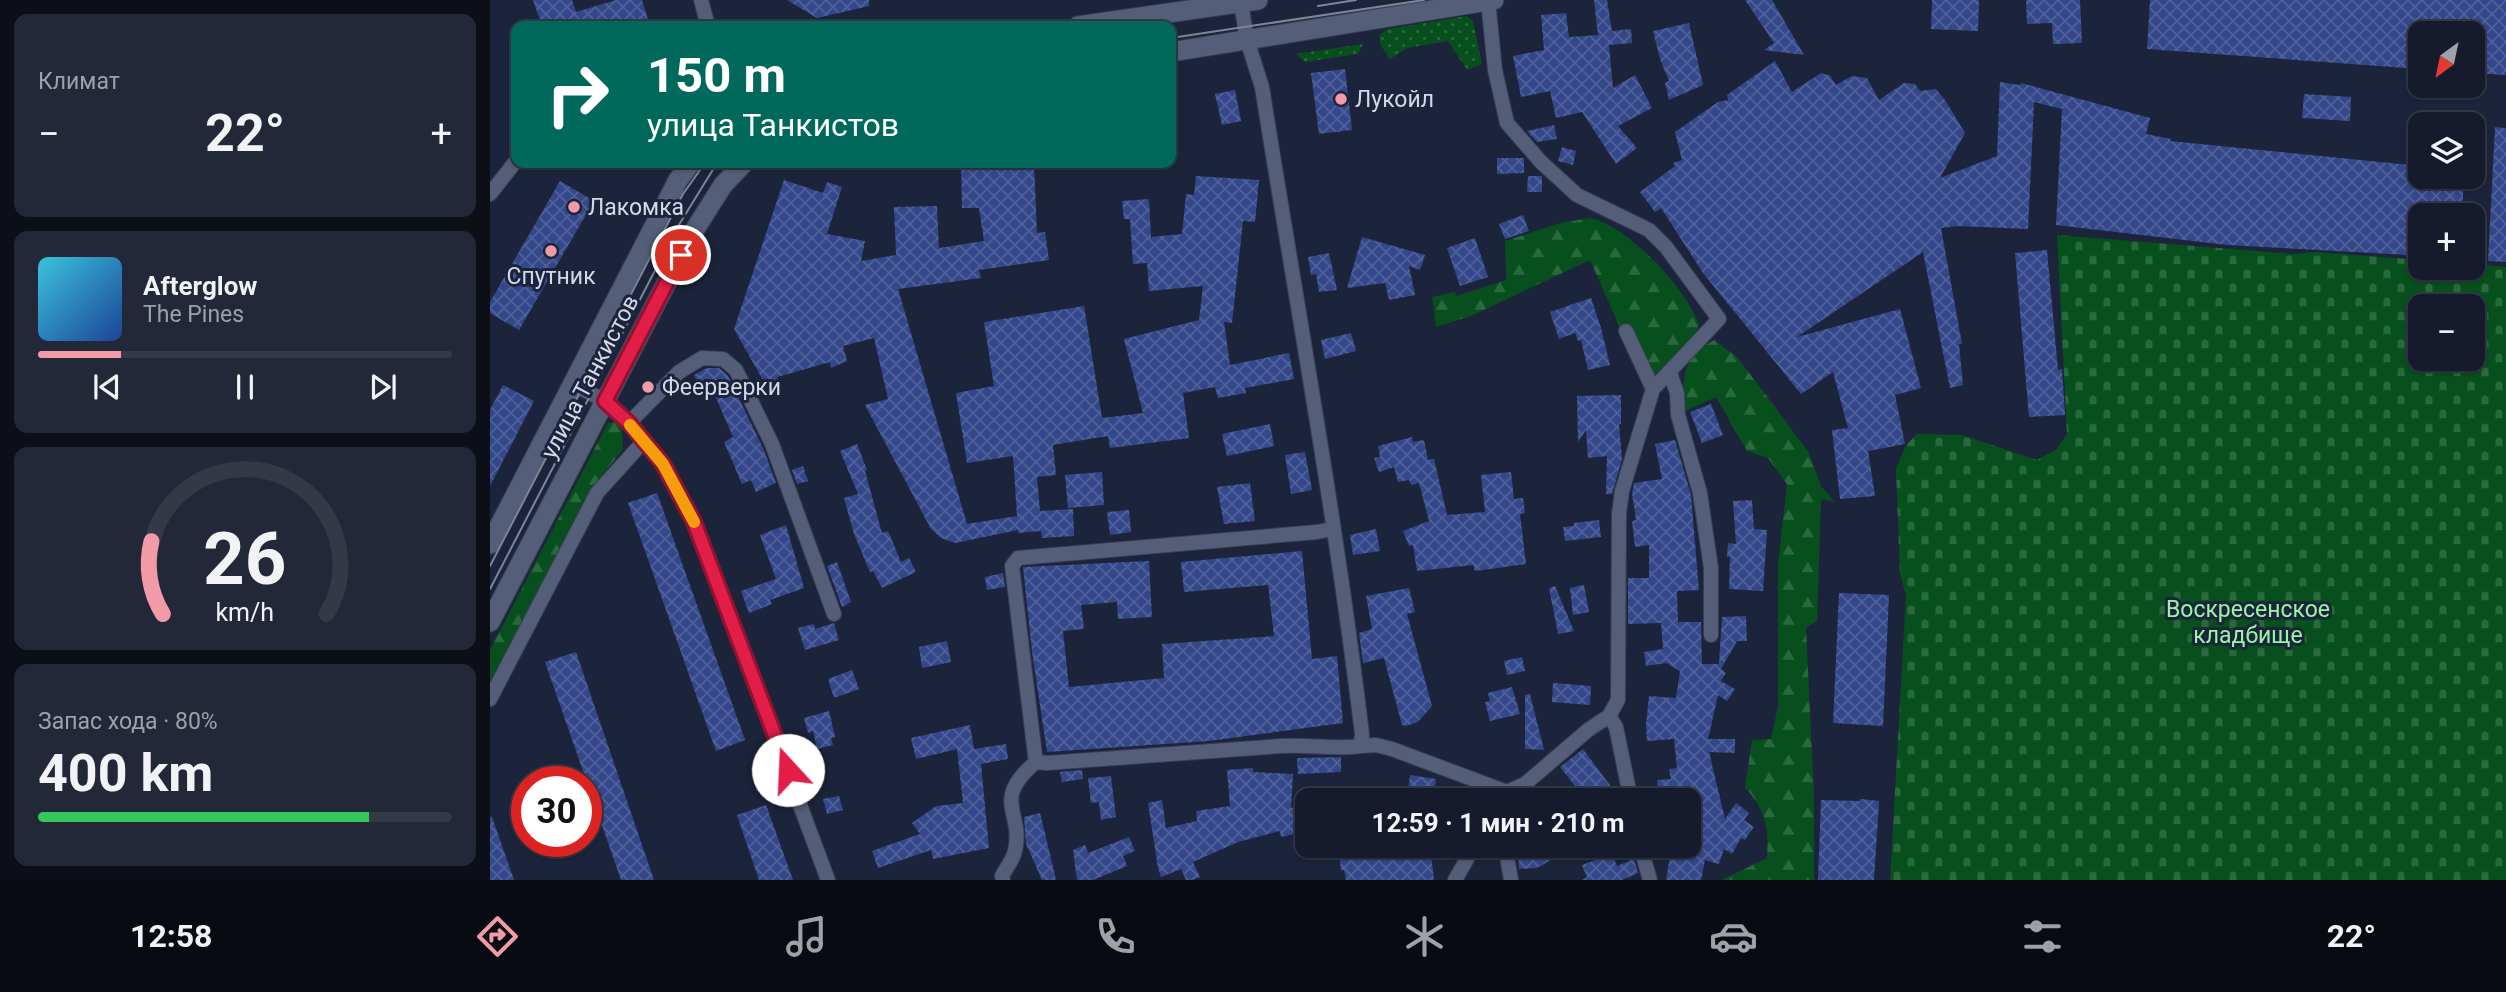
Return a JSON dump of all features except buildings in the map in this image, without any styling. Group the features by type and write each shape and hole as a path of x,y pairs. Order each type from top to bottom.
{"main road":[{"path":"1176,51 1494,0"},
{"path":"1112,21 1249,1"},
{"name":"улица Танкистов","path":"490,544 678,180 687,168"},
{"name":"улица Танкистов","path":"490,622 692,234 723,185 739,168"}],"street":[{"path":"701,0 707,21"},
{"path":"1488,0 1495,70 1507,123 1541,162 1577,195 1649,230 1666,247 1719,319 1653,389 1622,491 1619,514 1618,700 1609,716 1518,788"},
{"path":"1249,1 1247,40 1262,87 1350,634 1362,734 1361,746"},
{"path":"490,193 511,167"},
{"path":"1626,331 1653,389"},
{"path":"629,423 680,372 702,358 723,359 736,370 772,444 834,614"},
{"path":"1670,373 1677,393 1678,415 1700,493 1711,568 1711,635"},
{"path":"572,383 605,401 629,423 663,464 694,522 828,880"},
{"path":"490,699 597,493 643,441"},
{"path":"1036,762 1012,566 1018,558 1332,529"},
{"path":"1609,716 1616,727 1629,788"},
{"path":"1003,880 1002,876 1015,852 1016,834 1010,806 1011,797 1020,775 1036,762 1129,758 1195,750 1302,744 1343,748 1376,745 1392,749 1486,788"},
{"path":"1455,880 1468,858"},
{"path":"1507,858 1511,880"},
{"path":"1644,858 1650,880"}],"green space":[{"path":"1467,16 1473,21 1482,64 1467,70 1448,41 1407,48 1390,59 1381,46 1379,36 1387,29"},
{"path":"1363,44 1358,54 1305,62 1296,54"},
{"path":"1591,218 1622,233 1654,261 1682,294 1699,324 1695,334 1647,388 1590,260 1471,316 1436,327 1432,297 1455,292 1456,296 1506,280 1505,241 1560,223"},
{"name":"Воскресенское кладбище","path":"2057,235 2294,254 2317,252 2408,259 2408,280 2485,280 2485,265 2506,267 2506,880 1890,880 1906,596 1900,573 1896,469 1906,445 1917,434 1962,435 2037,460 2057,449 2067,434"},
{"path":"1714,340 1737,357 1775,407 1809,453 1821,486 1835,502 1821,499 1817,621 1806,628 1814,795 1814,880 1722,880 1767,858 1765,820 1758,804 1745,788 1752,740 1771,739 1778,706 1778,564 1787,484 1768,458 1747,451 1716,397 1685,411 1686,370 1695,354"},
{"path":"617,422 622,429 623,449 591,490 490,682 490,650 608,423"}],"tram line":[{"path":"1318,6 1356,0"},
{"path":"1176,37 1424,0"},
{"path":"490,566 683,194 701,168"},
{"path":"490,589 677,228 714,168"}],"slow traffic":[{"path":"630,425 663,464 694,522"}],"place":[{"name":"Лукойл","path":"1341,99"},
{"name":"Лакомка","path":"574,207"},
{"name":"Спутник","path":"551,251"},
{"name":"Феерверки","path":"648,387"}],"route":[{"path":"681,255 605,401 629,423 663,464 694,522 788,770"}]}
